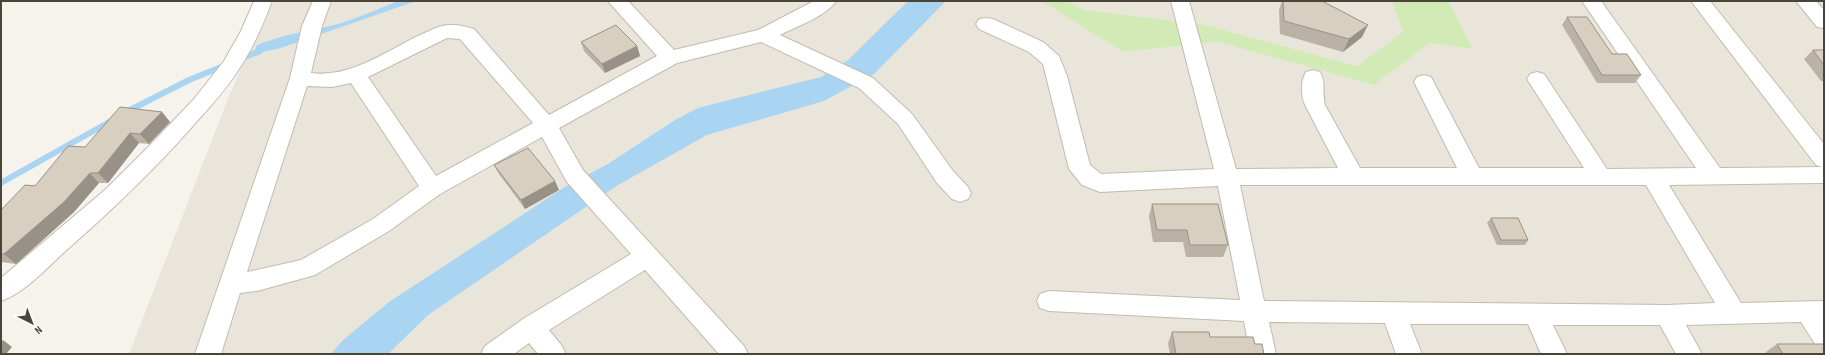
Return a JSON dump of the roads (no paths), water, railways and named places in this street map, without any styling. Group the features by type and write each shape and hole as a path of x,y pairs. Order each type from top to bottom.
{"street":[{"path":"1,290 19,278 114,194 161,148 201,104 235,59 251,31 263,1"},
{"path":"208,354 233,284 300,78 309,36 322,1"},
{"path":"617,1 670,58"},
{"path":"233,284 257,281 307,268 381,225 432,188 670,58 763,35 810,12 827,1"},
{"path":"1180,1 1227,177 1263,354"},
{"path":"1591,1 1714,176"},
{"path":"1700,1 1824,159"},
{"path":"1805,1 1824,22"},
{"path":"986,24 1036,47 1052,61 1058,76 1080,169 1090,179 1100,183 1227,177 1601,177 1824,175"},
{"path":"300,78 315,81 332,80 356,75 436,36 452,31 467,34 546,125 575,176 735,354"},
{"path":"763,35 866,83 905,119 945,177 960,193"},
{"path":"356,75 432,188"},
{"path":"1313,77 1312,96 1315,105 1354,177"},
{"path":"1537,80 1601,177"},
{"path":"1424,82 1472,176"},
{"path":"1652,176 1734,313"},
{"path":"494,354 532,327 648,256"},
{"path":"1049,301 1254,311 1394,313 1667,315 1816,311 1824,336"},
{"path":"1394,313 1409,354"},
{"path":"1536,314 1554,354"},
{"path":"1667,315 1689,354"},
{"path":"532,327 553,354"}],"water":[{"path":"399,1 416,1 281,48 253,54 257,45 267,41 338,24"},
{"path":"908,1 946,1 874,74 824,101 707,135 618,185 428,315 388,354 331,354 342,341 389,302 568,185 608,164 675,120 698,108 821,77 848,60"}],"waterway":[{"path":"240,59 260,51"},
{"path":"126,112 189,80 226,65"},
{"path":"1,183 111,121"}]}
